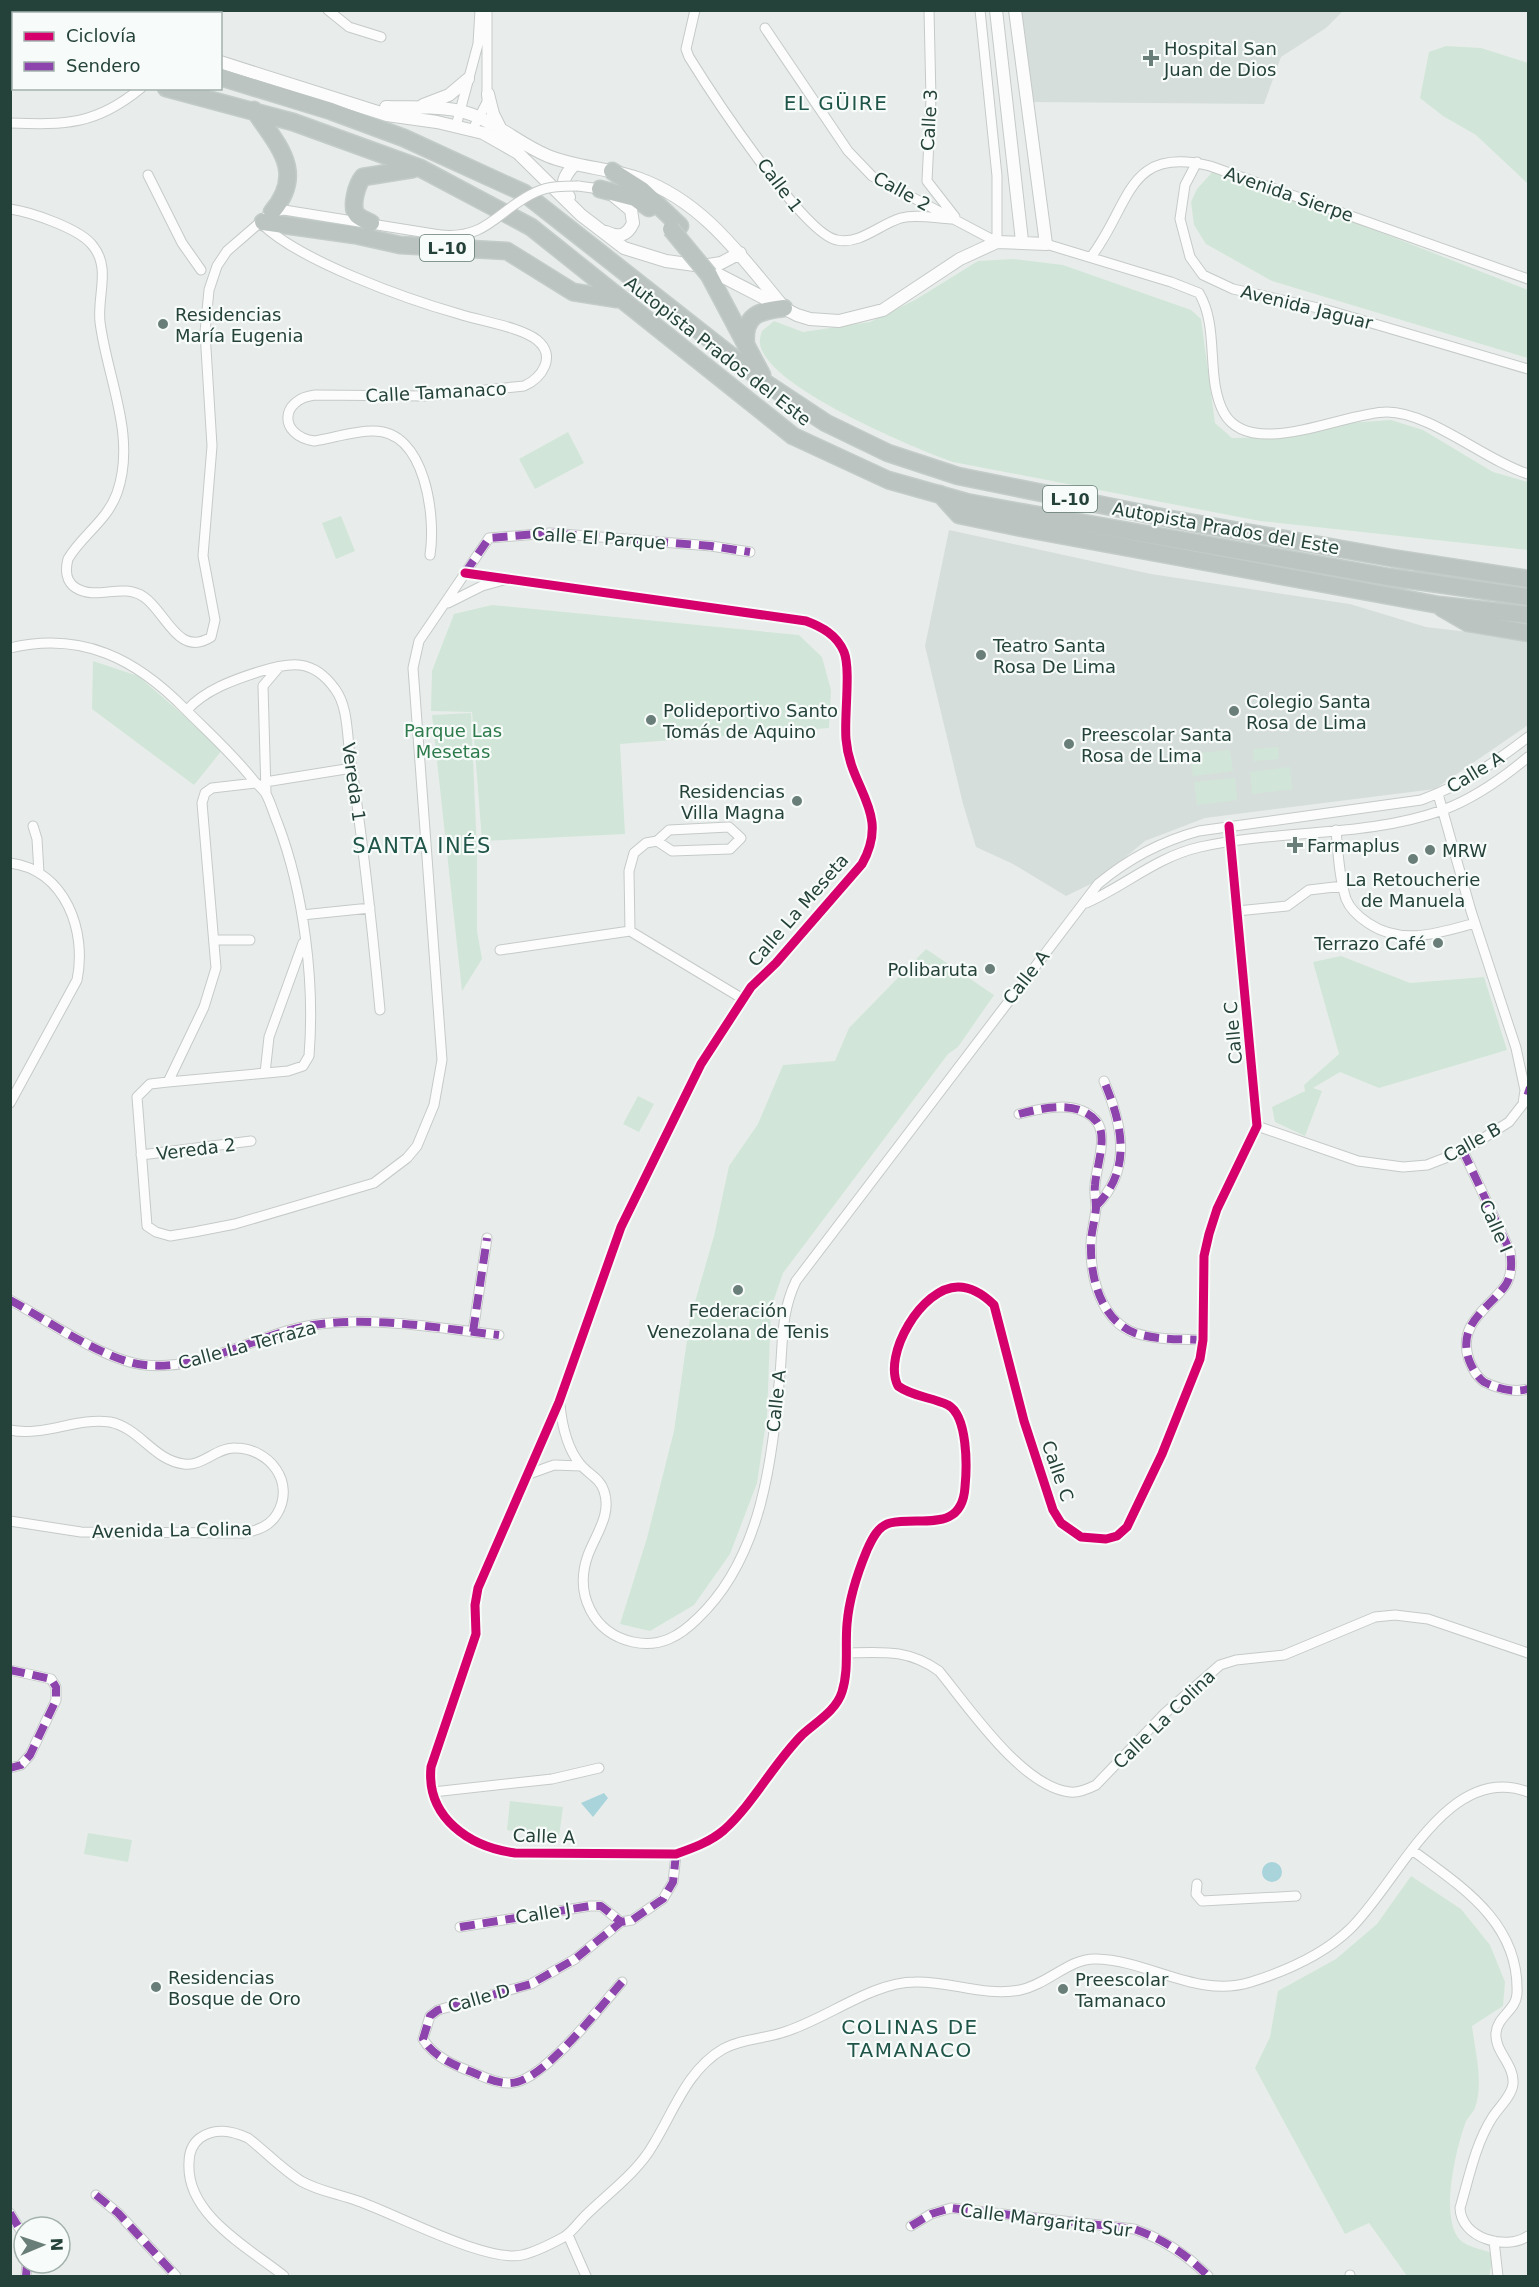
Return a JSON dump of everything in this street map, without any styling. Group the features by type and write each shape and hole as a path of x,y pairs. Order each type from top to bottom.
{"highway":[{"name":"Autopista Prados del Este","path":"222,78 331,111 404,138 525,193 767,384 826,423 899,457 958,476 1171,519 1392,558 1528,579"},
{"name":"Autopista Prados del Este","path":"174,90 254,111 420,168 531,227 793,436 888,480 940,495 1015,511 1389,578 1528,597"},
{"path":"254,111 281,149 287,166 288,185 281,201 266,219"},
{"path":"371,223 356,214 354,209 359,183 363,177 420,168"},
{"path":"612,171 642,190 680,226 703,259 706,271"},
{"path":"600,189 635,198 672,229 706,271 767,384"},
{"name":"L-10","path":"266,219 400,245 507,251 573,291 621,300"},
{"path":"746,346 746,328 752,319 761,311 784,308"},
{"name":"L-10","path":"940,495 959,515 1439,605"},
{"path":"1439,605 1528,615"},
{"path":"1439,605 1468,623 1528,633"}],"street":[{"path":"328,10 349,27 381,37"},
{"path":"456,126 478,44 480,10"},
{"path":"487,10 488,94 503,133"},
{"name":"Calle 1","path":"695,10 686,49 689,57 792,205 821,234 838,241 861,237 898,219 908,217 957,219"},
{"name":"Calle 3","path":"929,10 931,99 927,181 934,193 957,219"},
{"path":"980,10 997,176 997,242"},
{"path":"996,10 1022,242"},
{"path":"1015,10 1046,244"},
{"name":"Calle 2","path":"765,28 848,151 872,176 906,197 957,219 997,242"},
{"path":"10,209 62,226 84,237 97,252 103,271 100,322 119,403 122,447 120,479 118,492 109,511 68,559 66,567 69,581 73,587 88,592 123,590 141,595 156,607 174,632 189,643 197,643 211,637 215,620 203,556 211,464 205,332 209,290 221,259 244,236 266,219 296,211 440,235 469,234 480,230 540,190 569,186 600,189 626,204 633,217 626,234 614,236 605,232 581,215 518,153 473,129 387,115 222,63"},
{"path":"401,108 438,101 468,79"},
{"path":"10,123 59,125 91,117 117,108 139,90"},
{"path":"473,129 488,94"},
{"path":"367,109 401,108 460,112 480,117 534,150 574,165 612,171 639,179 673,195 712,223 740,253 784,308"},
{"name":"Avenida Sierpe","path":"1091,257 1109,231 1138,178 1164,161 1187,160 1528,279"},
{"name":"Avenida Jaguar","path":"1197,162 1185,185 1180,219 1190,257 1203,274 1233,289 1327,310 1528,369"},
{"path":"574,165 564,177 563,183 581,215"},
{"path":"148,175 182,243 201,270"},
{"name":"Calle Tamanaco","path":"266,219 273,235 312,257 423,304 529,336 544,349 546,359 544,370 534,382 524,386 426,396 315,394 304,396 294,402 290,409 288,419 290,428 296,436 305,440 314,441 374,430 399,440 415,458 429,496 433,525 430,555"},
{"path":"605,232 614,242 632,252 706,271 797,315 822,321 838,321 872,314 889,306 960,259 997,242 1046,244 1199,293 1210,321 1211,349 1223,412 1235,426 1249,433 1274,434 1388,412 1414,417 1528,474"},
{"path":"706,271 740,253"},
{"name":"Calle El Parque","path":"141,1155 147,1226 156,1232 170,1236 235,1224 374,1183 407,1158 417,1146 434,1106 442,1060 413,668 419,641 448,603 489,538 532,533 711,546 750,552"},
{"name":"Calle La Meseta","path":"465,573 806,621 826,630 844,651 846,741 850,764 870,810 874,829 871,848 851,878 743,999 701,1064 621,1227 559,1402"},
{"path":"448,603 482,586 508,579"},
{"path":"10,648 48,642 90,648 143,671 164,686 260,783 293,862 302,915 309,984 309,1056 303,1066 288,1071 150,1084 137,1097 141,1155"},
{"path":"260,783 263,686 282,664"},
{"name":"Vereda 1","path":"187,710 195,702 233,679 282,664 307,665 334,688 341,700 352,768 380,1010"},
{"name":"Calle A","path":"559,1402 566,1435 581,1466 598,1480 606,1500 603,1522 584,1570 585,1599 591,1614 610,1634 632,1642 656,1644 679,1635 705,1612 724,1589 739,1563 756,1517 773,1435 785,1308 796,1281 1098,884 1135,857 1183,836 1229,826 1398,805 1438,794 1492,765 1528,736"},
{"name":"Calle A","path":"1083,904 1105,894 1135,873 1167,858 1201,847 1402,821 1444,809 1474,796 1528,757"},
{"path":"168,1082 213,986 216,968 216,940 202,803 205,793 212,788 260,783 352,768"},
{"name":"Calle B","path":"1257,1126 1380,1166 1427,1165 1463,1151 1509,1122 1523,1104 1527,1091 1516,1048 1475,923 1438,794"},
{"path":"33,826 37,839 39,873"},
{"name":"Calle C","path":"847,1653 847,1624 853,1590 874,1536 890,1523 944,1519 956,1512 965,1488 964,1441 956,1413 949,1406 904,1391 894,1379 897,1348 923,1307 941,1292 957,1287 978,1291 994,1305 1024,1421 1053,1510 1061,1523 1071,1532 1093,1540 1117,1536 1135,1515 1190,1388 1203,1340 1204,1256 1209,1234 1217,1209 1257,1126 1229,826"},
{"path":"630,931 629,871 634,853 646,843 657,841 669,830 729,827 741,838 730,849 672,851 657,841"},
{"path":"1336,830 1347,901 1357,914 1376,929 1390,934 1427,935 1475,923"},
{"path":"10,863 39,873 62,897 78,926 81,963 77,981 10,1103"},
{"path":"1237,911 1287,906 1309,890 1343,886"},
{"path":"302,915 370,908"},
{"path":"500,950 630,931 743,999"},
{"path":"216,940 250,940"},
{"path":"265,1073 269,1037 304,940"},
{"path":"1096,1206 1109,1193 1118,1166 1122,1142 1116,1110 1104,1081"},
{"path":"1019,1114 1048,1108 1073,1109 1087,1113 1098,1123 1101,1139 1094,1188 1096,1206 1090,1247 1096,1285 1109,1314 1134,1332 1163,1338 1203,1340"},
{"name":"Vereda 2","path":"141,1155 251,1142"},
{"name":"Calle I","path":"1463,1151 1509,1251 1512,1264 1504,1287 1476,1315 1468,1328 1468,1358 1481,1380 1512,1391 1528,1389"},
{"path":"473,1332 487,1238"},
{"name":"Calle La Terraza","path":"10,1300 119,1359 144,1365 183,1364 310,1326 352,1321 499,1335"},
{"name":"Calle A","path":"559,1402 478,1588 475,1605 476,1634 431,1767 430,1781 442,1814 457,1830 477,1844 501,1851 676,1854 699,1845 725,1829 802,1735 836,1705 842,1693 847,1653"},
{"name":"Avenida La Colina","path":"10,1430 25,1433 107,1422 128,1428 166,1460 187,1465 233,1447 247,1449 269,1459 282,1480 283,1491 282,1502 271,1522 254,1531 243,1533 81,1532 10,1521"},
{"path":"529,1474 554,1465 581,1466"},
{"name":"Calle La Colina","path":"847,1653 890,1652 909,1655 925,1661 939,1671 1015,1759 1042,1781 1071,1792 1085,1790 1096,1785 1164,1714 1220,1665 1236,1660 1284,1655 1375,1617 1395,1615 1428,1618 1528,1653"},
{"path":"10,1670 51,1679 56,1687 56,1700 30,1755 21,1764 10,1768"},
{"path":"433,1792 552,1779 599,1768"},
{"path":"284,2277 217,2223 195,2196 189,2178 189,2158 196,2141 203,2136 219,2131 238,2134 248,2138 302,2182 357,2200 439,2235 499,2255 523,2255 568,2235 651,2150 696,2070 725,2048 781,2033 892,1985 914,1982 978,1991 1016,1991 1048,1981 1077,1961 1090,1959 1131,1964 1204,1986 1247,1983 1302,1962 1349,1931 1382,1893 1412,1850 1444,1814 1473,1791 1506,1786 1528,1792"},
{"path":"1412,1850 1474,1895 1499,1928 1508,1945 1516,1971 1517,1997 1510,2011 1499,2021 1496,2034 1513,2074 1514,2085 1482,2136 1460,2208 1460,2218 1466,2228 1494,2241 1522,2240 1528,2236"},
{"name":"Calle D","path":"622,1982 543,2070 523,2082 499,2082 453,2065 428,2047 423,2039 430,2016 438,2010 531,1984 575,1959 621,1922 632,1920 663,1899 673,1882 676,1854"},
{"path":"1197,1884 1196,1894 1202,1901 1296,1896"},
{"name":"Calle J","path":"460,1927 590,1906 601,1906 621,1922"},
{"path":"96,2196 118,2213 176,2277"},
{"name":"Calle Margarita Sur","path":"911,2226 931,2214 951,2208 1134,2229 1156,2237 1177,2249 1208,2277"},
{"path":"568,2235 586,2277"},
{"path":"1494,2241 1498,2277"}],"shaded area":[{"name":"Hospital San Juan de Dios","path":"1016,11 1343,11 1326,28 1281,57 1264,104 1027,102"},
{"name":"Colegio Santa Rosa de Lima","path":"949,530 1151,574 1350,604 1426,627 1528,639 1528,725 1435,789 1205,818 1145,841 1097,881 1066,896 1013,864 976,847 963,804 925,646"}],"green space":[{"path":"1446,46 1481,48 1528,63 1528,184 1476,135 1443,116 1420,98 1429,52"},
{"path":"1216,168 1528,290 1528,358 1272,281 1206,244 1194,225 1191,202 1197,189"},
{"path":"1013,259 1063,265 1191,310 1201,319 1215,423 1232,438 1274,437 1334,424 1391,420 1423,430 1493,472 1528,482 1528,550 1260,521 953,462 877,430 814,397 788,379 769,361 760,344 762,331 774,321 803,332 870,322 915,300 978,261"},
{"path":"568,432 584,463 535,489 519,459"},
{"path":"341,516 355,551 336,559 322,523"},
{"name":"Polideportivo Santo Tomás de Aquino","path":"492,605 799,635 822,657 831,690 829,728 620,744 625,834 482,841 472,712 431,711 432,671 454,614"},
{"path":"93,661 138,676 223,749 194,785 92,709"},
{"name":"Parque Las Mesetas","path":"471,713 477,850 477,931 482,959 462,991 432,715"},
{"path":"1278,747 1279,759 1254,761 1253,749"},
{"path":"1230,750 1233,771 1193,776 1190,754"},
{"path":"1290,767 1292,789 1252,794 1250,772"},
{"path":"1235,778 1237,800 1197,805 1194,782"},
{"name":"Federación Venezolana de Tenis","path":"926,949 994,995 958,1047 948,1054 783,1273 771,1308 767,1416 757,1483 730,1554 694,1605 650,1631 620,1624 647,1538 674,1431 690,1319 714,1236 729,1166 758,1124 783,1065 835,1061 849,1028"},
{"path":"1341,956 1410,983 1484,977 1507,1050 1379,1088 1340,1072 1313,1088 1322,1091 1305,1136 1275,1122 1272,1107 1305,1091 1304,1085 1339,1054 1313,962"},
{"path":"638,1096 654,1104 639,1132 623,1124"},
{"path":"510,1801 563,1807 559,1837 507,1830"},
{"path":"88,1833 132,1840 128,1862 84,1854"},
{"path":"1411,1876 1461,1909 1490,1945 1505,1982 1503,2006 1472,2026 1478,2067 1478,2098 1461,2136 1451,2186 1450,2204 1456,2234 1467,2245 1494,2254 1489,2276 1407,2276 1369,2223 1345,2234 1255,2068 1270,2037 1278,1991 1336,1959 1377,1924"}],"water":[{"path":"604,1793 608,1798 593,1817 581,1803"},
{"path":"1268,1862 1276,1862 1282,1868 1282,1876 1276,1882 1268,1882 1262,1876 1262,1868"}],"marked path":[{"path":"465,573 489,538 550,533 711,546 750,552"},
{"path":"1096,1206 1108,1192 1120,1162 1121,1146 1116,1113 1104,1081"},
{"path":"1019,1114 1038,1109 1070,1108 1089,1115 1100,1128 1101,1144 1095,1188 1096,1208 1091,1239 1092,1261 1096,1286 1114,1319 1135,1333 1151,1337 1203,1340"},
{"path":"1463,1151 1510,1251 1511,1260 1510,1274 1505,1286 1470,1327 1466,1347 1469,1360 1479,1378 1484,1382 1506,1390 1528,1389"},
{"path":"473,1332 487,1238"},
{"path":"10,1300 94,1348 129,1362 145,1365 188,1363 292,1330 336,1323 383,1322 499,1335"},
{"path":"10,1670 51,1679 56,1687 56,1700 30,1755 21,1765 10,1768"},
{"path":"622,1982 586,2025 554,2057 539,2070 524,2079 511,2083 486,2078 458,2066 432,2050 423,2039 430,2016 438,2010 531,1984 575,1959 621,1922 632,1920 663,1899 673,1882 676,1854"},
{"path":"460,1927 590,1906 601,1906 621,1922"},
{"path":"96,2195 118,2213 176,2276"},
{"path":"911,2226 931,2214 951,2208 1134,2229 1174,2248 1208,2276"}],"cycle path":[{"path":"465,573 806,621 823,629 841,646 846,660 846,739 854,773 871,815 872,830 870,846 862,864 776,963 751,987 701,1064 621,1227 559,1402 478,1588 475,1605 476,1634 431,1767 431,1785 436,1801 454,1827 467,1837 498,1850 515,1853 676,1854 695,1847 719,1834 735,1820 792,1746 835,1705 842,1692 845,1675 847,1624 852,1596 860,1568 873,1537 882,1527 890,1523 938,1520 948,1517 962,1502 966,1455 963,1431 955,1411 948,1405 898,1386 895,1373 900,1341 908,1325 931,1298 944,1290 958,1287 969,1288 994,1305 1024,1421 1053,1510 1061,1523 1081,1537 1106,1539 1117,1536 1127,1527 1162,1454 1200,1359 1203,1340 1204,1256 1209,1234 1217,1209 1257,1126 1229,826"}],"place":[{"name":"Hospital San Juan de Dios","path":"1151,58"},
{"name":"Residencias María Eugenia","path":"163,324"},
{"name":"Teatro Santa Rosa De Lima","path":"981,655"},
{"name":"Colegio Santa Rosa de Lima","path":"1234,711"},
{"name":"Polideportivo Santo Tomás de Aquino","path":"651,720"},
{"name":"Preescolar Santa Rosa de Lima","path":"1069,744"},
{"name":"Residencias Villa Magna","path":"797,801"},
{"name":"Farmaplus","path":"1295,845"},
{"name":"MRW","path":"1430,850"},
{"name":"La Retoucherie de Manuela","path":"1413,859"},
{"name":"Terrazo Café","path":"1438,943"},
{"name":"Polibaruta","path":"990,969"},
{"name":"Federación Venezolana de Tenis","path":"738,1290"},
{"name":"Residencias Bosque de Oro","path":"156,1987"},
{"name":"Preescolar Tamanaco","path":"1063,1989"}],"district":[{"name":"EL GÜIRE","path":"836,103"},
{"name":"SANTA INÉS","path":"422,846"},
{"name":"COLINAS DE TAMANACO","path":"910,2038"}]}
